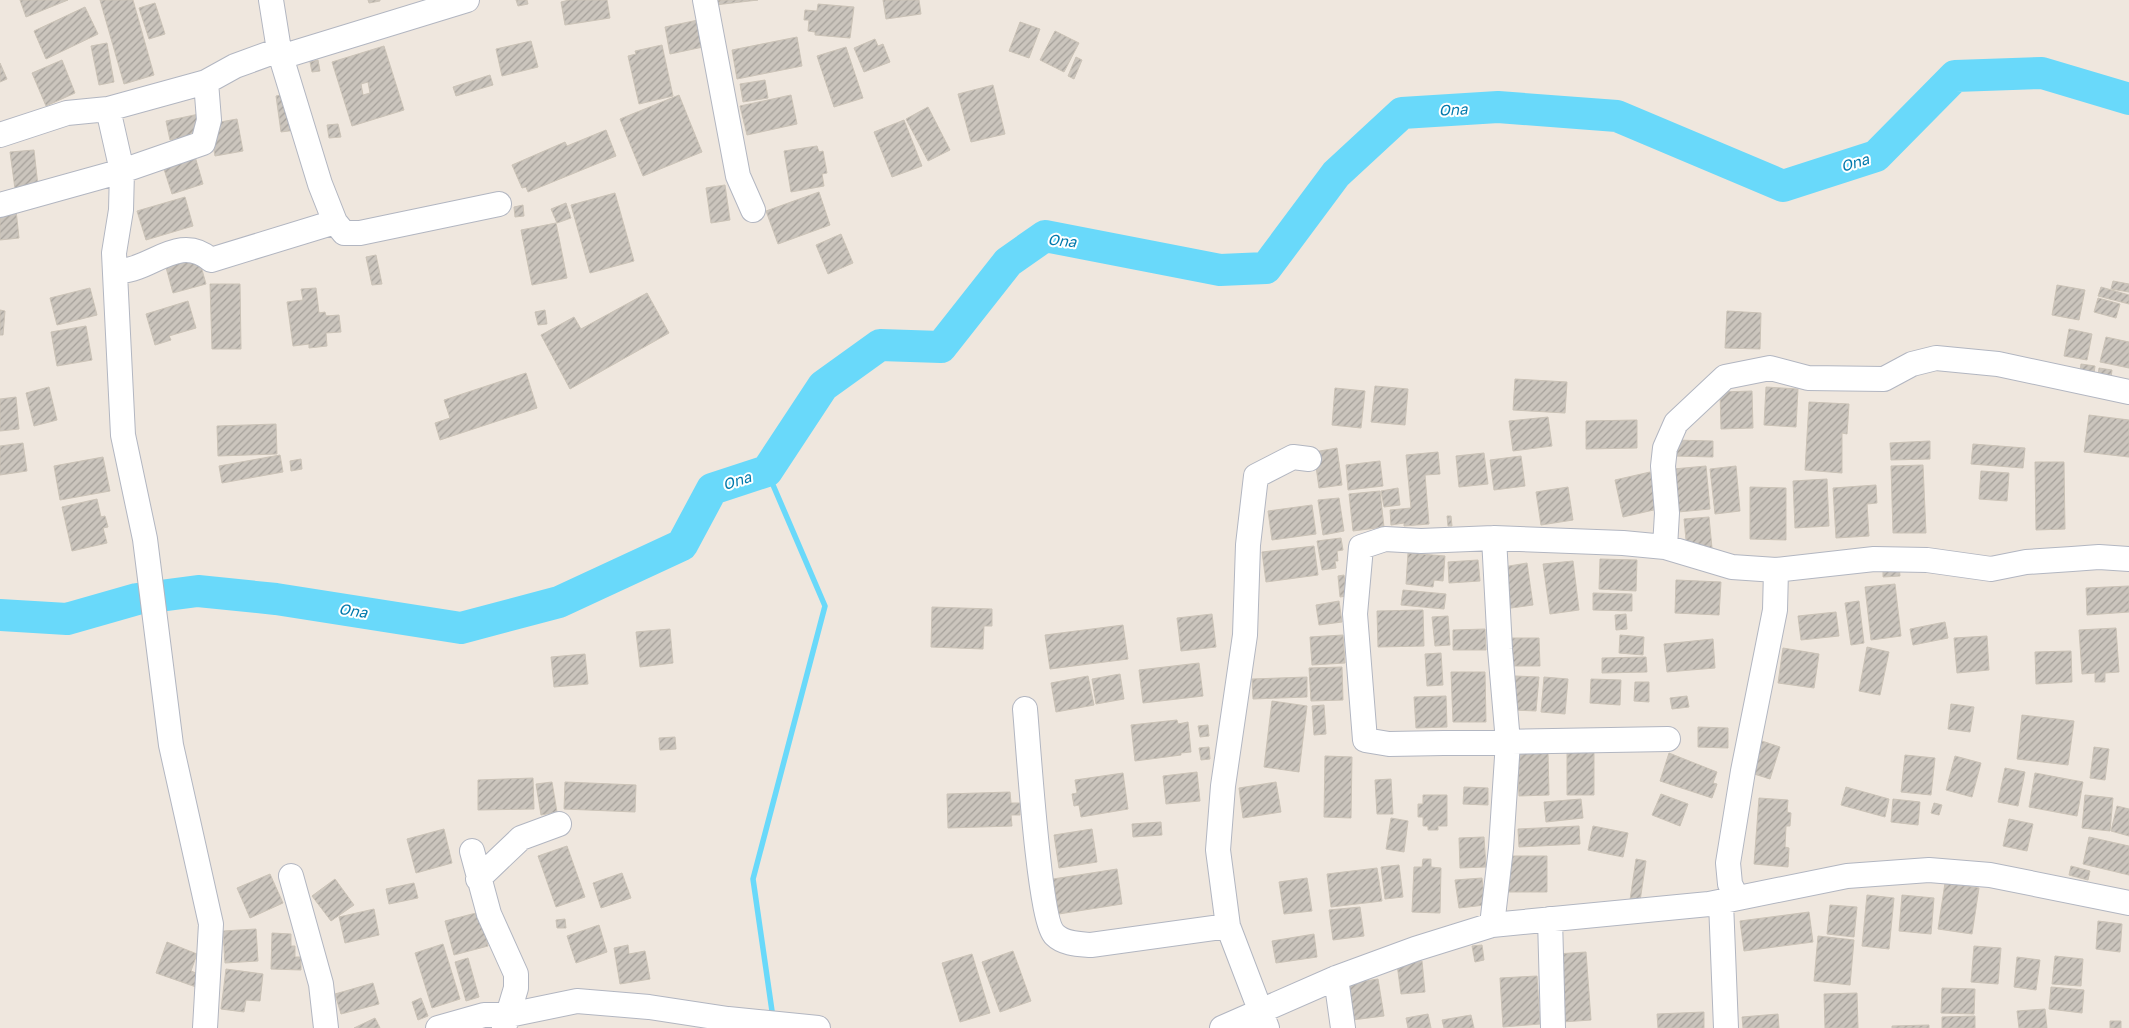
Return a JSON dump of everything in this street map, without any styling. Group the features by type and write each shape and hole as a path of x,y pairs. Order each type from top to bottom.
{"street":[{"path":"271,0 280,53 320,184 335,222 344,234 360,233 499,204"},
{"path":"0,135 67,113 108,109 206,82 236,66 467,0"},
{"path":"705,0 738,176 753,210"},
{"path":"0,205 122,171 203,143 209,120 206,82"},
{"path":"108,109 122,171 121,210 114,253 123,435 145,538 170,730 210,924 205,1028"},
{"path":"115,265 121,271 133,270 148,261 186,249 202,252 211,260 335,222"},
{"path":"1665,547 1667,513 1663,466 1665,448 1676,423 1725,377 1770,368 1808,378 1884,379 1912,364 1936,358 1998,364 2129,392"},
{"path":"1263,1019 1228,926 1218,850 1223,786 1245,635 1248,545 1254,507 1256,476 1293,457 1309,458"},
{"path":"1668,739 1389,744 1365,740 1360,701 1355,614 1361,547 1385,538 1421,541 1494,538 1624,543 1665,547 1732,566 1776,570 1874,559 1927,560 1991,569 2026,562 2099,557 2129,560"},
{"path":"1492,925 1501,848 1508,742 1500,649 1494,538"},
{"path":"1726,1028 1730,884 1728,863 1743,771 1773,619 1776,570"},
{"path":"1025,709 1042,893 1049,924 1054,935 1070,943 1091,945 1228,926"},
{"path":"478,879 521,838 559,824"},
{"path":"472,851 488,914 516,974 516,988 507,1021"},
{"path":"1222,1028 1263,1019 1336,978 1415,949 1492,925 1729,900 1847,876 1929,870 1990,875 2129,903"},
{"path":"291,876 321,984 326,1028"},
{"path":"1550,919 1553,1028"},
{"path":"1336,978 1343,1028"},
{"path":"438,1028 484,1015 507,1021 577,1001 649,1007 728,1019 818,1028"}],"building":[{"path":"20,0 68,0 26,17"},
{"path":"100,0 133,0 154,75 124,84"},
{"path":"368,0 380,0 380,1 369,3"},
{"path":"516,0 527,0 528,4 518,6"},
{"path":"569,0 607,0 610,18 565,25 561,2"},
{"path":"714,0 758,0 715,5"},
{"path":"883,0 919,0 921,14 886,19"},
{"path":"155,3 165,34 149,39 139,8"},
{"path":"818,4 854,7 850,38 815,35 815,32 808,31 809,20 804,20 805,10 817,11"},
{"path":"85,7 98,34 46,59 34,31"},
{"path":"698,20 703,47 670,54 665,27"},
{"path":"1020,22 1040,29 1029,58 1009,51"},
{"path":"1055,31 1079,43 1064,72 1040,60"},
{"path":"797,37 802,66 737,79 732,50"},
{"path":"875,39 878,46 883,44 890,62 864,72 854,48"},
{"path":"531,41 538,67 502,76 496,49"},
{"path":"107,43 114,82 99,85 91,46"},
{"path":"662,45 673,96 639,104 628,56 636,54 635,51"},
{"path":"384,46 404,110 352,126 332,62","holes":["368,82 370,93 363,95 361,84"]},
{"path":"846,47 863,98 834,107 817,56"},
{"path":"1076,57 1082,60 1074,79 1068,76"},
{"path":"62,60 75,93 46,106 32,73"},
{"path":"318,60 320,71 312,72 310,62"},
{"path":"0,63 7,79 0,82"},
{"path":"490,75 493,85 456,96 453,87"},
{"path":"765,80 768,98 743,102 740,84"},
{"path":"993,85 1005,134 971,142 958,94"},
{"path":"290,93 296,130 281,132 276,96"},
{"path":"679,95 702,152 643,176 620,119"},
{"path":"791,95 797,124 747,135 740,106"},
{"path":"928,107 950,150 928,161 906,119"},
{"path":"199,114 203,133 170,140 166,121"},
{"path":"237,119 243,151 215,156 209,124"},
{"path":"904,120 922,166 892,177 874,132"},
{"path":"338,124 341,137 329,138 327,125"},
{"path":"606,130 616,156 528,192 526,187 522,188 512,165 565,142 567,146"},
{"path":"817,146 819,152 823,151 827,173 822,174 824,186 791,192 784,151"},
{"path":"34,150 38,186 15,189 10,152"},
{"path":"194,153 203,184 172,194 162,163"},
{"path":"725,185 730,220 711,223 706,188"},
{"path":"819,192 830,225 778,244 766,211"},
{"path":"615,193 634,261 590,273 571,205"},
{"path":"185,197 193,226 146,240 137,211"},
{"path":"566,203 571,218 557,223 551,209"},
{"path":"523,205 524,216 515,217 514,207"},
{"path":"16,210 19,238 0,240 0,212"},
{"path":"556,223 567,278 532,285 521,230"},
{"path":"841,234 853,263 828,274 816,245"},
{"path":"197,252 206,284 173,293 164,260"},
{"path":"376,255 382,284 372,285 366,257"},
{"path":"2113,281 2129,284 2129,292 2111,289"},
{"path":"210,284 240,284 241,349 212,349"},
{"path":"2057,285 2085,290 2079,320 2052,315"},
{"path":"2101,287 2129,295 2129,304 2098,296"},
{"path":"90,288 97,315 57,325 50,298"},
{"path":"316,288 319,313 325,312 326,316 339,315 341,332 326,333 327,346 309,348 309,344 293,346 287,302 303,300 301,289"},
{"path":"647,293 669,333 570,389 541,335 574,317 581,329"},
{"path":"2098,298 2120,304 2116,318 2094,312"},
{"path":"188,301 196,328 169,336 171,340 155,345 146,314"},
{"path":"0,310 5,311 3,335 0,335"},
{"path":"545,310 547,324 538,325 535,312"},
{"path":"1727,311 1761,313 1760,349 1725,348"},
{"path":"86,326 92,360 57,366 51,332"},
{"path":"2069,329 2092,334 2087,360 2064,356"},
{"path":"2106,337 2129,342 2129,368 2100,362"},
{"path":"2081,364 2095,366 2094,374 2080,372"},
{"path":"2099,368 2112,370 2111,378 2098,376"},
{"path":"526,373 537,408 440,440 435,423 450,418 444,400"},
{"path":"1515,379 1567,382 1565,413 1513,410"},
{"path":"1375,386 1408,389 1405,425 1371,422"},
{"path":"49,387 57,420 34,426 26,393"},
{"path":"1766,387 1798,389 1796,427 1764,425"},
{"path":"1335,388 1365,391 1361,428 1332,425"},
{"path":"1752,391 1753,428 1721,429 1720,392"},
{"path":"16,397 19,429 0,431 0,399"},
{"path":"1809,402 1849,404 1847,434 1842,433 1842,473 1805,470"},
{"path":"2089,415 2129,420 2129,457 2084,452"},
{"path":"1548,417 1552,446 1513,451 1509,421"},
{"path":"1637,420 1637,448 1586,449 1586,421"},
{"path":"276,424 277,454 218,456 217,426"},
{"path":"1674,440 1713,441 1713,457 1674,456"},
{"path":"1930,441 1930,459 1891,460 1890,443"},
{"path":"23,443 27,471 0,475 0,446"},
{"path":"1973,444 2025,448 2023,468 1971,464"},
{"path":"1337,448 1342,485 1319,488 1314,452"},
{"path":"1438,452 1440,474 1425,475 1429,524 1404,526 1404,523 1391,525 1390,510 1411,508 1406,455"},
{"path":"1484,453 1488,484 1459,487 1456,456"},
{"path":"280,455 283,472 222,483 219,466"},
{"path":"1521,456 1525,486 1494,490 1490,460"},
{"path":"103,457 110,491 60,500 54,466"},
{"path":"301,459 302,469 291,471 290,461"},
{"path":"1380,461 1383,486 1348,490 1346,465"},
{"path":"2035,462 2064,462 2065,529 2036,530"},
{"path":"1923,465 1926,533 1893,533 1891,466"},
{"path":"1706,466 1710,509 1678,512 1673,469"},
{"path":"1736,466 1740,511 1715,514 1710,469"},
{"path":"1981,471 2009,473 2007,501 1979,499"},
{"path":"1650,472 1658,509 1623,517 1615,480"},
{"path":"1827,479 1829,526 1795,528 1793,481"},
{"path":"1876,485 1877,503 1867,504 1869,536 1836,538 1833,488"},
{"path":"1568,487 1573,520 1541,525 1536,492"},
{"path":"1750,487 1786,488 1786,540 1750,539"},
{"path":"1398,488 1400,505 1384,507 1381,491"},
{"path":"1380,491 1384,527 1353,531 1349,494"},
{"path":"1339,498 1344,531 1323,535 1318,500"},
{"path":"97,499 101,517 105,516 108,527 103,528 107,543 72,551 62,507"},
{"path":"1312,505 1316,534 1272,540 1268,511"},
{"path":"1447,516 1451,516 1452,526 1448,526"},
{"path":"1709,517 1712,548 1687,550 1684,519"},
{"path":"1341,538 1343,550 1337,551 1338,561 1335,561 1336,568 1322,570 1317,541"},
{"path":"1314,546 1318,575 1266,582 1262,552"},
{"path":"1408,553 1445,556 1443,581 1434,580 1433,587 1406,584"},
{"path":"1600,559 1637,560 1636,591 1599,589"},
{"path":"1478,560 1480,581 1449,583 1448,562"},
{"path":"1573,561 1579,610 1550,614 1543,564"},
{"path":"1527,563 1533,605 1504,609 1497,568"},
{"path":"1899,565 1900,576 1883,577 1883,566"},
{"path":"1344,575 1347,596 1340,597 1338,576"},
{"path":"1676,580 1721,582 1719,615 1675,613"},
{"path":"1895,584 1901,636 1871,640 1865,587"},
{"path":"2129,586 2129,612 2087,615 2086,588"},
{"path":"1403,590 1446,594 1444,609 1401,605"},
{"path":"1593,593 1632,594 1632,611 1593,610"},
{"path":"1339,601 1342,622 1319,625 1316,605"},
{"path":"1859,601 1864,643 1851,645 1845,603"},
{"path":"932,607 992,609 992,626 984,626 983,649 931,647"},
{"path":"1423,610 1424,646 1378,647 1377,611"},
{"path":"1836,612 1839,636 1801,640 1798,616"},
{"path":"1212,614 1216,647 1181,651 1177,618"},
{"path":"1626,614 1627,629 1616,630 1615,615"},
{"path":"1448,616 1450,645 1435,646 1432,617"},
{"path":"1945,622 1948,638 1913,645 1910,629"},
{"path":"1123,625 1128,659 1050,669 1045,635"},
{"path":"2116,628 2119,672 2105,673 2105,682 2095,682 2095,673 2082,674 2079,630"},
{"path":"670,629 673,663 640,667 636,632"},
{"path":"1485,629 1486,650 1453,650 1453,630"},
{"path":"1343,635 1345,663 1312,665 1310,637"},
{"path":"1620,635 1644,637 1643,655 1619,653"},
{"path":"1987,636 1989,670 1957,673 1954,638"},
{"path":"1507,638 1539,638 1540,666 1507,666"},
{"path":"1713,639 1715,668 1667,672 1664,644"},
{"path":"1867,647 1889,652 1880,695 1859,691"},
{"path":"1783,648 1819,654 1814,688 1778,683"},
{"path":"2071,651 2072,682 2036,684 2035,652"},
{"path":"1441,653 1443,685 1427,686 1425,654"},
{"path":"585,654 588,684 554,687 551,657"},
{"path":"1646,657 1647,672 1602,673 1602,658"},
{"path":"1199,663 1203,696 1143,703 1139,670"},
{"path":"1342,667 1343,700 1311,701 1309,668"},
{"path":"1451,672 1485,672 1486,722 1453,722"},
{"path":"1120,674 1124,699 1096,704 1092,679"},
{"path":"1088,676 1094,705 1056,712 1051,683"},
{"path":"1515,676 1539,677 1536,711 1513,710"},
{"path":"1307,677 1307,697 1253,699 1252,679"},
{"path":"1544,677 1568,679 1565,714 1541,712"},
{"path":"1591,679 1621,680 1620,705 1590,703"},
{"path":"1635,682 1649,682 1649,702 1634,701"},
{"path":"1446,696 1447,727 1416,728 1414,697"},
{"path":"1687,696 1689,707 1672,709 1670,698"},
{"path":"1272,701 1307,706 1299,772 1264,767"},
{"path":"1951,704 1974,707 1970,732 1948,729"},
{"path":"1324,705 1326,734 1314,735 1312,706"},
{"path":"2022,715 2074,721 2068,765 2017,759"},
{"path":"1177,720 1178,724 1188,722 1191,752 1135,761 1131,725"},
{"path":"1208,725 1209,736 1200,737 1198,726"},
{"path":"1698,727 1728,728 1728,748 1698,747"},
{"path":"675,737 676,749 660,750 659,738"},
{"path":"1762,741 1780,747 1770,779 1751,773"},
{"path":"1209,747 1210,759 1201,760 1199,748"},
{"path":"2094,747 2109,749 2105,780 2090,778"},
{"path":"1567,749 1594,749 1594,795 1567,795"},
{"path":"1548,752 1549,795 1519,796 1517,754"},
{"path":"1669,753 1717,772 1713,783 1717,784 1712,798 1660,781"},
{"path":"1905,755 1935,758 1931,795 1901,792"},
{"path":"1325,756 1352,757 1351,818 1324,817"},
{"path":"1955,756 1981,763 1972,797 1946,790"},
{"path":"2005,768 2025,772 2018,806 1998,802"},
{"path":"1197,772 1200,801 1166,804 1163,776"},
{"path":"1123,773 1128,809 1081,817 1079,805 1074,806 1072,794 1077,793 1075,780"},
{"path":"2035,773 2083,782 2077,816 2029,807"},
{"path":"533,778 534,809 478,810 478,780"},
{"path":"1391,779 1393,814 1377,814 1375,780"},
{"path":"552,782 557,812 541,815 536,784"},
{"path":"565,782 636,785 635,812 564,809"},
{"path":"1276,782 1281,812 1243,818 1239,788"},
{"path":"1464,787 1488,788 1488,805 1463,804"},
{"path":"1846,787 1889,799 1885,817 1841,805"},
{"path":"1010,792 1011,803 1020,803 1020,815 1011,815 1012,826 948,828 947,794"},
{"path":"1661,794 1688,804 1680,826 1652,815"},
{"path":"1423,795 1447,795 1447,826 1438,826 1438,830 1428,830 1428,826 1423,826 1423,817 1418,817 1418,804 1423,804"},
{"path":"2085,795 2113,798 2110,831 2082,828"},
{"path":"1759,798 1788,800 1787,812 1791,813 1790,826 1786,826 1785,847 1789,848 1788,867 1754,864"},
{"path":"1581,799 1583,818 1546,822 1544,802"},
{"path":"1893,799 1920,802 1918,825 1891,822"},
{"path":"1934,803 1942,805 1939,815 1931,813"},
{"path":"2117,806 2129,809 2129,836 2111,831"},
{"path":"1391,818 1408,821 1404,852 1386,849"},
{"path":"2009,819 2033,824 2027,851 2003,846"},
{"path":"1161,822 1162,835 1133,837 1132,824"},
{"path":"1579,826 1580,844 1519,847 1518,829"},
{"path":"1593,826 1628,833 1623,857 1588,850"},
{"path":"444,829 452,863 416,873 407,839"},
{"path":"1092,829 1097,862 1059,868 1054,835"},
{"path":"1484,837 1486,867 1460,868 1459,838"},
{"path":"2089,837 2129,846 2129,875 2083,864"},
{"path":"567,846 585,897 556,907 538,856"},
{"path":"1508,856 1547,856 1547,892 1508,892"},
{"path":"1423,859 1431,859 1431,867 1441,868 1440,913 1412,912 1414,867 1422,867"},
{"path":"1636,859 1646,861 1640,901 1630,900"},
{"path":"1399,865 1403,897 1385,899 1381,867"},
{"path":"2071,866 2090,871 2088,880 2069,875"},
{"path":"1377,868 1382,901 1331,907 1327,874"},
{"path":"1117,869 1122,904 1059,914 1053,879"},
{"path":"622,873 631,898 601,908 593,883"},
{"path":"270,874 283,903 250,918 237,888"},
{"path":"1307,878 1312,911 1284,914 1279,882"},
{"path":"1482,878 1485,905 1459,908 1455,880"},
{"path":"335,879 354,905 331,921 312,896"},
{"path":"414,883 418,898 389,904 386,889"},
{"path":"1945,883 1979,888 1972,934 1938,929"},
{"path":"1867,895 1894,898 1889,949 1862,946"},
{"path":"1902,895 1934,898 1931,934 1899,931"},
{"path":"1830,905 1857,907 1854,937 1827,934"},
{"path":"1360,907 1364,936 1333,940 1329,910"},
{"path":"374,909 379,935 345,943 339,917"},
{"path":"480,912 488,946 454,955 445,921"},
{"path":"1809,912 1813,942 1744,951 1740,921"},
{"path":"565,919 566,928 557,928 556,920"},
{"path":"2098,921 2122,924 2120,952 2096,949"},
{"path":"599,925 607,952 576,963 567,936"},
{"path":"256,929 258,961 225,963 223,931"},
{"path":"272,933 291,934 291,946 295,946 295,957 301,957 301,970 271,969"},
{"path":"1314,934 1317,957 1276,963 1272,941"},
{"path":"1818,936 1854,940 1850,985 1814,981"},
{"path":"167,942 197,954 191,971 201,975 196,987 156,973"},
{"path":"443,944 460,999 432,1008 415,953"},
{"path":"628,945 629,954 645,951 650,979 620,984 614,948"},
{"path":"1482,945 1484,960 1475,962 1472,946"},
{"path":"1974,946 2001,948 1998,984 1971,982"},
{"path":"1013,951 1031,1001 1000,1012 982,962"},
{"path":"1586,952 1591,1020 1562,1022 1557,954"},
{"path":"972,954 990,1013 960,1022 942,963"},
{"path":"2055,956 2083,959 2081,986 2052,984"},
{"path":"2017,957 2040,960 2036,990 2014,987"},
{"path":"468,958 479,997 466,1001 455,962"},
{"path":"1422,961 1425,992 1401,994 1397,964"},
{"path":"226,969 263,974 260,1001 246,1000 244,1012 221,1009"},
{"path":"1537,976 1540,1024 1503,1027 1500,978"},
{"path":"1378,979 1384,1016 1352,1020 1346,984"},
{"path":"373,983 379,1004 341,1014 335,994"},
{"path":"2051,987 2084,990 2082,1013 2049,1009"},
{"path":"1942,988 1975,989 1974,1014 1941,1013"},
{"path":"1857,993 1858,1028 1825,1028 1824,994"},
{"path":"421,998 428,1016 418,1020 412,1002"},
{"path":"2045,1009 2047,1028 2019,1028 2017,1011"},
{"path":"1704,1012 1704,1028 1658,1028 1657,1014"},
{"path":"1428,1014 1431,1028 1408,1028 1406,1018"},
{"path":"1778,1014 1779,1028 1743,1028 1742,1017"},
{"path":"1471,1015 1474,1028 1444,1028 1442,1020"},
{"path":"1975,1016 1975,1028 1942,1028 1942,1017"},
{"path":"375,1018 380,1028 354,1028"},
{"path":"2110,1021 2121,1021 2121,1028 2110,1028"},
{"path":"1929,1025 1929,1028 1892,1028 1892,1026"}],"waterway":[{"name":"Ona","path":"0,615 67,619 137,599 198,591 276,599 461,628 559,602 682,545 712,489 767,471 823,386 880,345 941,347 1008,262 1045,236 1220,270 1266,268 1336,174 1402,113 1498,107 1617,116 1783,186 1876,156 1955,76 2042,73 2129,99"},
{"path":"767,471 825,606 753,879 773,1018"}]}
